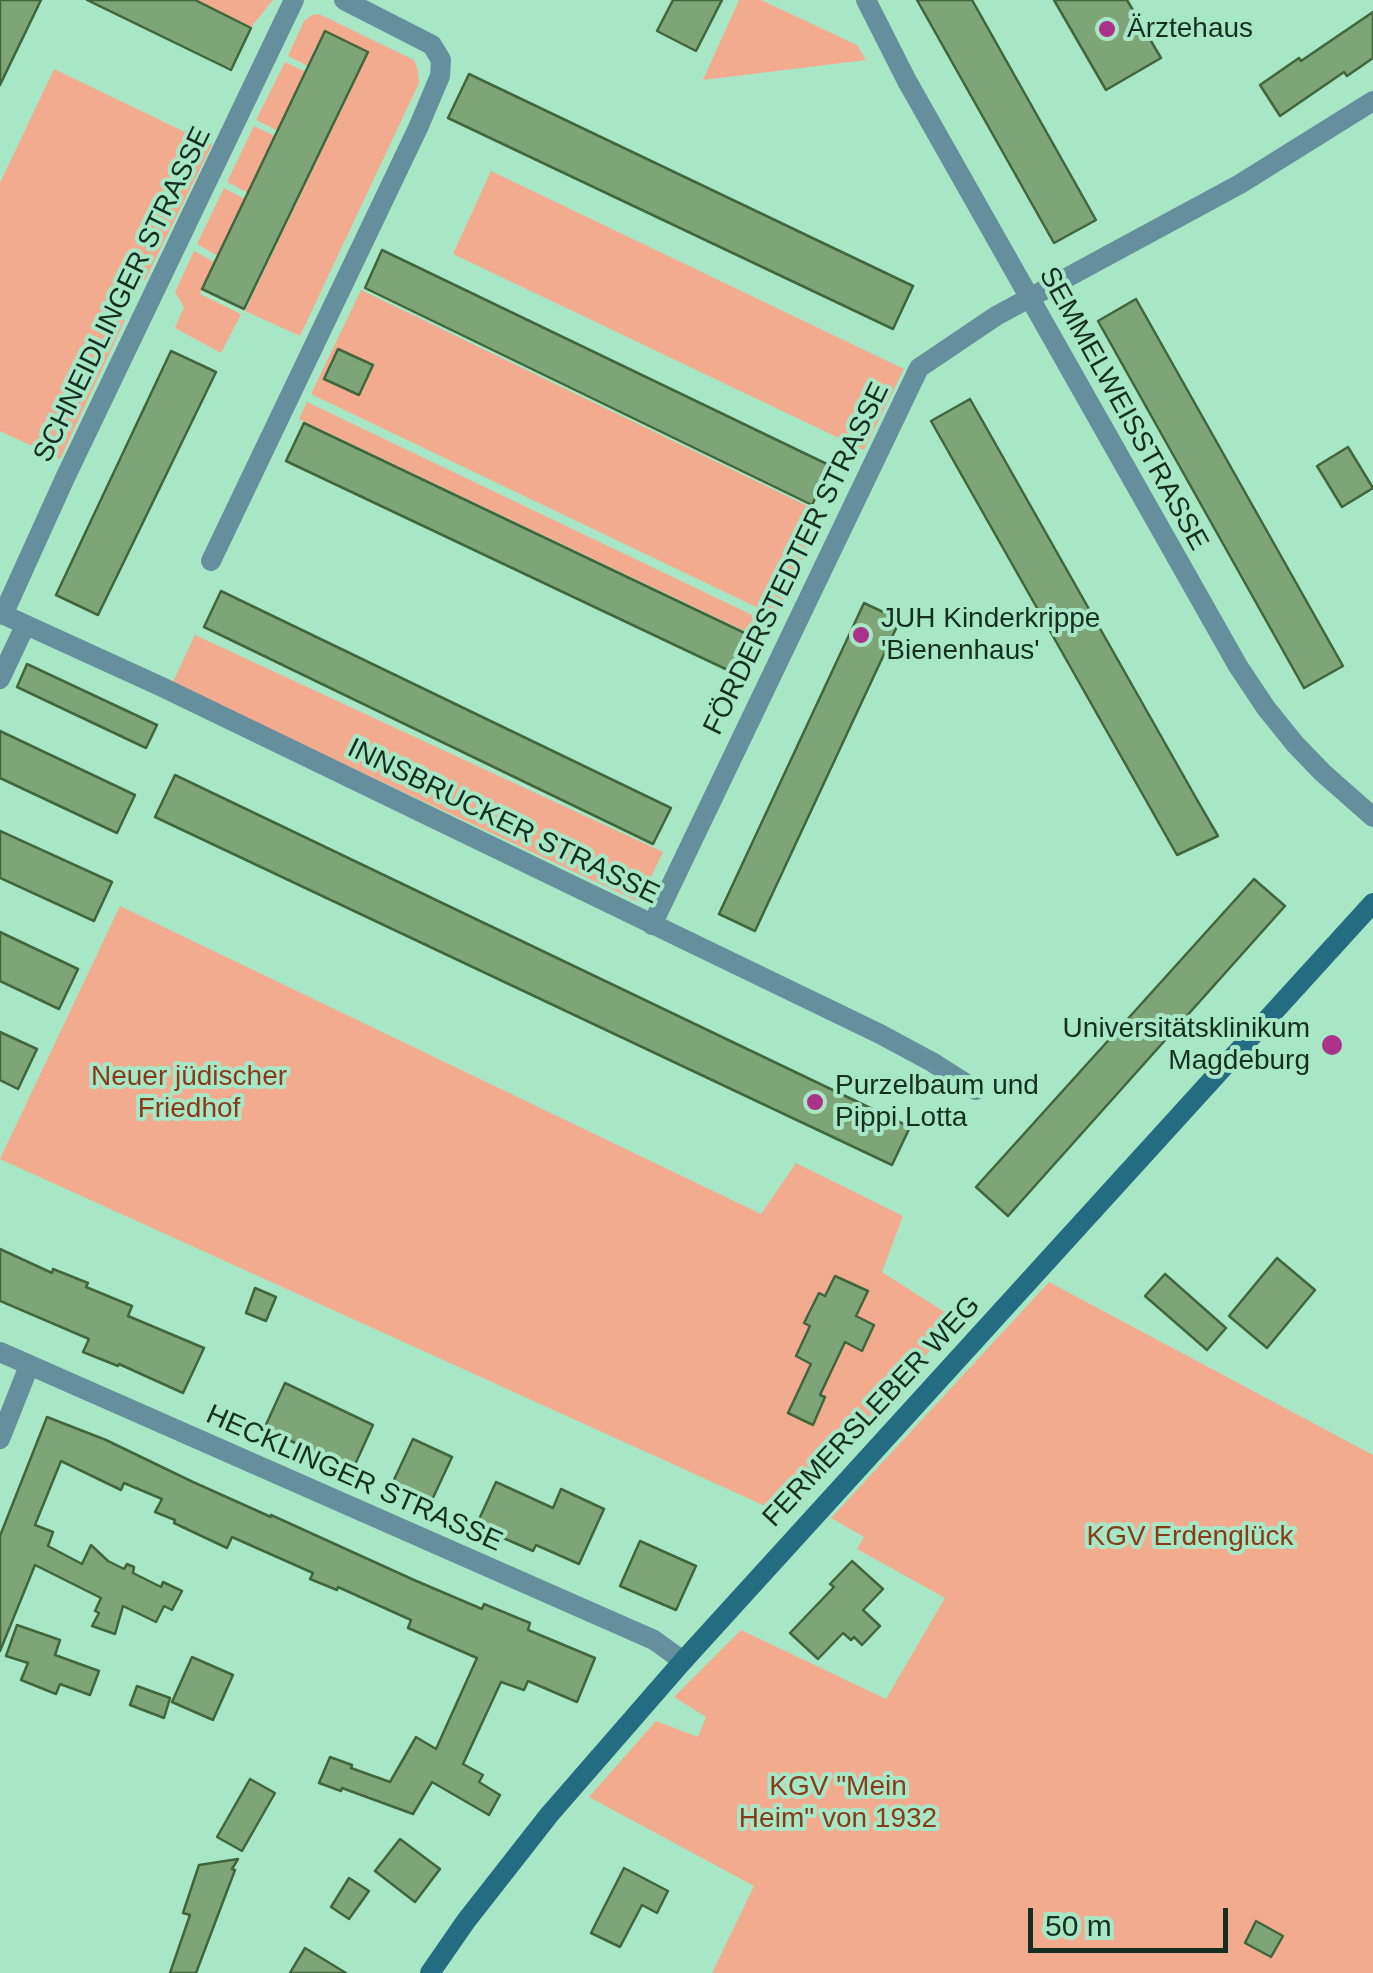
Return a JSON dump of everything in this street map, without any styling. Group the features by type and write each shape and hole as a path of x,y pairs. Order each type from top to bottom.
{"street":[{"name":"SCHNEIDLINGER STRASSE","path":"2,614 294,0"},
{"path":"212,561 440,76 440,60 432,45 344,0"},
{"name":"SEMMELWEISSTRASSE","path":"866,0 1028,298 1256,694 1309,759 1373,817"},
{"name":"FÖRDERSTEDTER STRASSE","path":"652,925 919,368 996,316 1240,184 1373,101"},
{"name":"INNSBRUCKER STRASSE","path":"2,614 162,687 880,1034 976,1090"},
{"path":"0,680 25,626"},
{"name":"FERMERSLEBER WEG","path":"430,1973 549,1815 683,1661 1373,904"},
{"name":"HECKLINGER STRASSE","path":"0,1352 654,1640 683,1661"},
{"path":"0,1439 29,1366"}],"green space":[{"path":"195,0 273,0 251,27"},
{"path":"739,0 761,0 857,45 866,60 703,80"},
{"path":"319,14 414,60 419,83 300,336 245,311 369,52 325,30 308,66 288,56 304,21"},
{"path":"285,62 306,72 278,131 256,120"},
{"path":"54,69 212,145 145,280 128,274 110,312 125,320 60,459 0,431 0,183"},
{"path":"254,126 275,136 248,193 227,182"},
{"path":"491,171 904,369 864,450 453,254"},
{"path":"224,188 245,199 218,256 197,244"},
{"path":"194,251 214,262 200,294 241,314 221,353 175,328 184,307 175,292"},
{"path":"361,290 824,514 775,616 311,394"},
{"path":"307,402 771,624 764,640 299,419"},
{"path":"195,635 663,852 639,902 172,684"},
{"name":"Neuer jüdischer Friedhof","path":"120,906 761,1214 796,1163 903,1216 882,1272 957,1320 785,1515 0,1159"},
{"path":"1049,1282 1373,1455 1373,1973 712,1973 754,1886 589,1797 656,1721 698,1737 706,1717 674,1697 741,1630 886,1699 945,1598 857,1549 864,1537 831,1518"}],"building":[{"path":"0,0 41,0 0,85"},
{"path":"87,0 195,0 251,28 231,70"},
{"path":"673,0 722,0 696,51 657,31"},
{"path":"917,0 972,0 1096,220 1054,243"},
{"name":"Ärztehaus","path":"1054,0 1127,0 1161,58 1106,90"},
{"path":"1373,12 1373,58 1347,76 1344,72 1280,116 1260,85"},
{"path":"325,31 368,52 244,309 202,289"},
{"path":"469,74 913,286 893,329 448,118"},
{"path":"382,250 831,466 812,505 365,288"},
{"path":"1136,299 1343,666 1304,688 1098,321"},
{"path":"338,349 373,365 359,395 324,379"},
{"path":"171,351 216,372 98,615 56,595"},
{"path":"970,399 1218,836 1177,855 931,421"},
{"path":"304,423 751,636 734,673 286,461"},
{"path":"1348,447 1373,488 1342,507 1317,466"},
{"path":"221,591 671,808 653,844 204,627"},
{"path":"864,603 900,620 755,931 719,914"},
{"path":"27,664 157,725 146,748 17,687"},
{"path":"0,731 135,795 117,833 0,778"},
{"path":"175,775 910,1127 892,1165 155,817"},
{"path":"0,831 112,882 94,921 0,878"},
{"path":"1254,879 1285,906 1008,1216 976,1187"},
{"path":"0,932 78,969 59,1009 0,981"},
{"path":"0,1032 37,1049 18,1089 0,1080"},
{"path":"0,1249 52,1273 53,1269 88,1283 86,1287 132,1306 128,1316 204,1348 183,1393 83,1352 89,1339 0,1301"},
{"path":"1277,1258 1315,1290 1267,1348 1229,1316"},
{"path":"1165,1274 1226,1328 1207,1350 1145,1296"},
{"path":"835,1276 868,1291 856,1316 874,1325 862,1351 845,1342 820,1395 825,1397 813,1425 788,1413 811,1364 796,1356 810,1326 804,1323 819,1293 825,1296"},
{"path":"255,1288 276,1297 266,1321 246,1313"},
{"path":"285,1383 373,1425 353,1469 264,1429"},
{"path":"47,1417 414,1580 482,1609 484,1604 530,1623 528,1630 595,1658 577,1702 528,1681 524,1690 501,1682 463,1764 483,1775 479,1782 500,1795 489,1815 432,1782 413,1814 319,1783 330,1757 390,1782 416,1737 436,1749 477,1658 408,1628 411,1620 338,1587 337,1590 310,1579 313,1573 232,1537 227,1548 174,1523 175,1520 155,1512 162,1499 124,1483 121,1490 61,1461 35,1525 53,1532 48,1546 82,1564 91,1545 108,1561 124,1569 127,1564 134,1567 133,1573 161,1587 163,1582 182,1591 172,1610 164,1606 156,1622 123,1606 115,1634 92,1626 101,1598 35,1565 0,1651 0,1536"},
{"path":"413,1439 452,1457 431,1502 392,1484"},
{"path":"496,1482 553,1508 561,1489 604,1509 579,1564 536,1545 533,1551 476,1526"},
{"path":"640,1541 696,1566 676,1610 620,1586"},
{"path":"852,1561 883,1589 863,1610 880,1626 862,1645 843,1633 818,1659 790,1633 834,1587 830,1584"},
{"path":"17,1625 60,1640 55,1655 99,1671 90,1695 60,1684 56,1694 21,1680 28,1663 6,1656"},
{"path":"192,1657 233,1675 213,1720 172,1702"},
{"path":"137,1686 170,1698 164,1718 130,1705"},
{"path":"250,1779 275,1793 242,1851 217,1837"},
{"path":"400,1839 440,1869 415,1902 375,1871"},
{"path":"238,1859 196,1973 170,1973 190,1915 183,1913 199,1865"},
{"path":"624,1868 668,1891 657,1913 642,1905 620,1947 591,1933"},
{"path":"349,1878 369,1891 349,1919 331,1907"},
{"path":"1256,1921 1283,1936 1271,1957 1245,1943"},
{"path":"305,1948 346,1973 290,1973"}],"place":[{"name":"Ärztehaus","path":"1107,29"},
{"name":"JUH Kinderkrippe 'Bienenhaus'","path":"861,635"},
{"name":"Universitätsklinikum Magdeburg","path":"1332,1045"},
{"name":"Purzelbaum und Pippi Lotta","path":"815,1102"}],"park label":[{"name":"KGV Erdenglück","path":"1190,1537"},
{"name":"KGV \"Mein Heim\" von 1932","path":"838,1803"}]}
